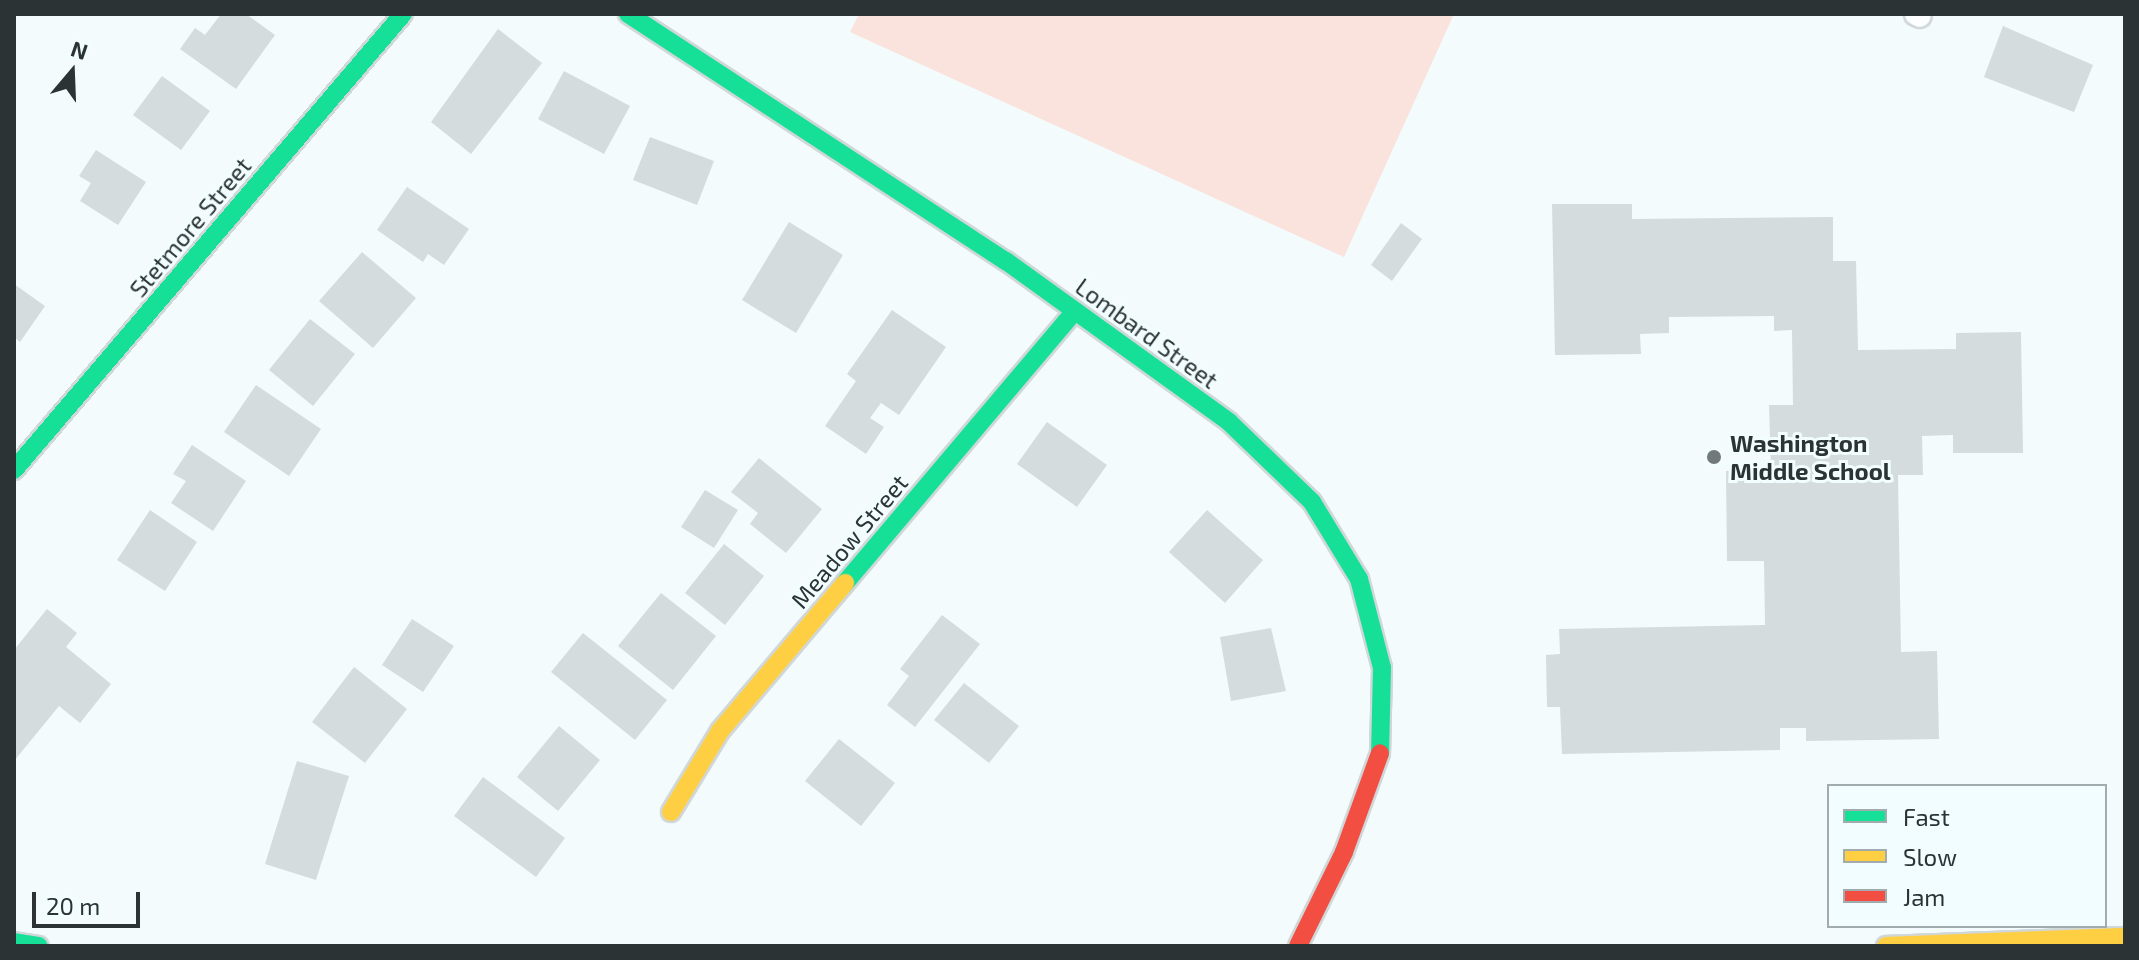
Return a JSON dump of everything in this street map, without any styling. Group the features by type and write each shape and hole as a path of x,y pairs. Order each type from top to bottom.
{"main road":[{"name":"Stetmore Street","path":"14,470 403,14"},
{"name":"Lombard Street","path":"628,14 1075,311 1229,422 1312,502 1359,579 1382,668 1380,755 1344,852 1298,946"},
{"name":"Meadow Street","path":"671,812 720,731 1075,311"},
{"path":"1886,946 2125,937"},
{"path":"14,942 39,946"}],"shaded area":[{"path":"859,14 1454,14 1344,257 850,32"}],"building":[{"path":"221,14 246,14 275,35 236,89 180,49 195,28 205,35"},
{"path":"2003,26 2093,65 2074,112 1984,77"},
{"path":"498,29 542,63 471,154 431,122"},
{"path":"564,71 630,106 604,154 538,119"},
{"path":"162,76 210,111 181,150 133,115"},
{"path":"650,137 714,161 697,205 633,180"},
{"path":"96,150 146,182 118,225 80,201 91,183 79,176"},
{"path":"407,187 469,229 444,265 428,254 423,262 377,230"},
{"path":"1552,204 1632,204 1632,219 1833,217 1833,261 1856,261 1858,350 1956,349 1956,333 2021,332 2023,453 1953,453 1953,435 1922,436 1923,475 1898,475 1901,652 1937,651 1939,739 1806,741 1806,728 1780,728 1780,750 1562,754 1560,707 1547,707 1546,655 1560,654 1559,629 1765,625 1764,561 1727,561 1726,471 1771,470 1769,405 1793,405 1792,330 1774,331 1774,316 1669,317 1669,333 1640,334 1641,354 1555,355"},
{"path":"789,222 843,255 796,333 742,300"},
{"path":"1401,223 1422,239 1392,281 1371,265"},
{"path":"362,252 416,298 373,348 319,301"},
{"path":"14,284 45,306 20,342 14,337"},
{"path":"892,310 946,347 899,415 881,403 870,418 884,427 866,454 825,426 856,381 847,374"},
{"path":"310,319 355,354 313,406 269,370"},
{"path":"256,385 321,429 289,476 224,432"},
{"path":"1047,422 1107,465 1077,507 1017,464"},
{"path":"192,445 246,481 213,531 171,503 186,481 173,474"},
{"path":"759,458 822,509 786,553 750,524 758,513 731,492"},
{"path":"705,490 738,510 714,548 681,527"},
{"path":"150,510 197,542 165,591 117,560"},
{"path":"1207,510 1263,560 1225,603 1169,552"},
{"path":"724,544 764,576 725,625 685,593"},
{"path":"661,593 716,636 673,690 618,646"},
{"path":"47,609 77,633 66,647 111,684 80,723 59,706 14,761 14,650"},
{"path":"942,615 980,644 915,727 887,705 909,676 900,669"},
{"path":"412,619 454,646 423,692 382,665"},
{"path":"1271,628 1286,691 1231,701 1220,637"},
{"path":"583,633 667,700 635,740 551,672"},
{"path":"354,667 407,709 365,763 312,722"},
{"path":"964,683 1019,726 989,763 934,720"},
{"path":"559,726 600,760 558,811 517,777"},
{"path":"839,739 895,783 861,826 805,781"},
{"path":"297,761 349,776 316,880 265,864"},
{"path":"483,777 565,838 536,877 454,816"}],"traffic: fast":[{"path":"14,470 403,14"},
{"path":"628,14 1006,261 1229,422 1312,502 1359,579 1382,668 1380,753"},
{"path":"845,583 1075,311"},
{"path":"14,942 39,946"}],"traffic: slow":[{"path":"671,812 720,731 845,583"},
{"path":"1886,946 2125,937"}],"traffic: jam":[{"path":"1298,946 1344,852 1380,753"}],"place":[{"name":"Washington Middle School","path":"1714,457"}]}
